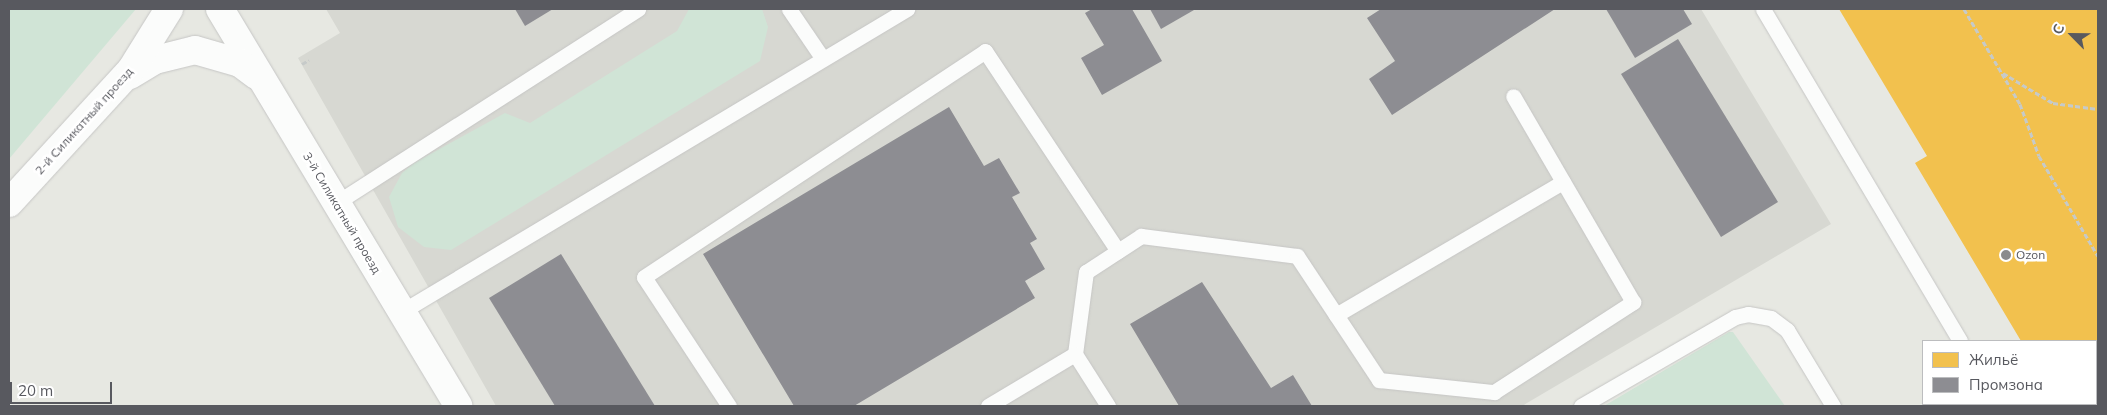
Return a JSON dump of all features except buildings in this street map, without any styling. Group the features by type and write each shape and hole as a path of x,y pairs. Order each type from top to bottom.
{"street":[{"name":"2-й Силикатный проезд","path":"9,203 118,85 169,9"},
{"name":"3-й Силикатный проезд","path":"222,14 459,406"},
{"path":"118,85 155,60 195,50 240,63 267,86"}],"lane":[{"path":"336,204 638,9"},
{"path":"790,9 822,59"},
{"path":"401,312 907,9"},
{"path":"1763,9 1959,340"},
{"path":"729,406 644,277 985,51 1118,251"},
{"path":"1108,406 1074,354 1086,272 1141,236 1297,256 1379,380 1494,392 1633,302 1513,96"},
{"path":"1336,315 1564,182"},
{"path":"1581,406 1734,317 1748,314 1771,318 1787,330 1834,406"},
{"path":"988,406 1074,354"}],"path":[{"path":"1964,9 2020,104 2039,156 2098,256"},
{"path":"302,64 309,60"},
{"path":"2000,70 2045,100 2098,109"},
{"path":"2091,243 2098,250"}],"shaded area":[{"path":"326,9 1701,9 1831,224 1522,406 496,406 298,58 340,33"}],"green space":[{"path":"9,9 136,9 9,159"},
{"path":"689,9 762,9 768,27 760,61 451,250 424,247 398,227 389,197 402,173 414,163 505,113 530,123 677,31"},
{"path":"1729,332 1733,332 1785,406 1604,406"}],"place":[{"name":"Ozon","path":"2006,255"}]}
